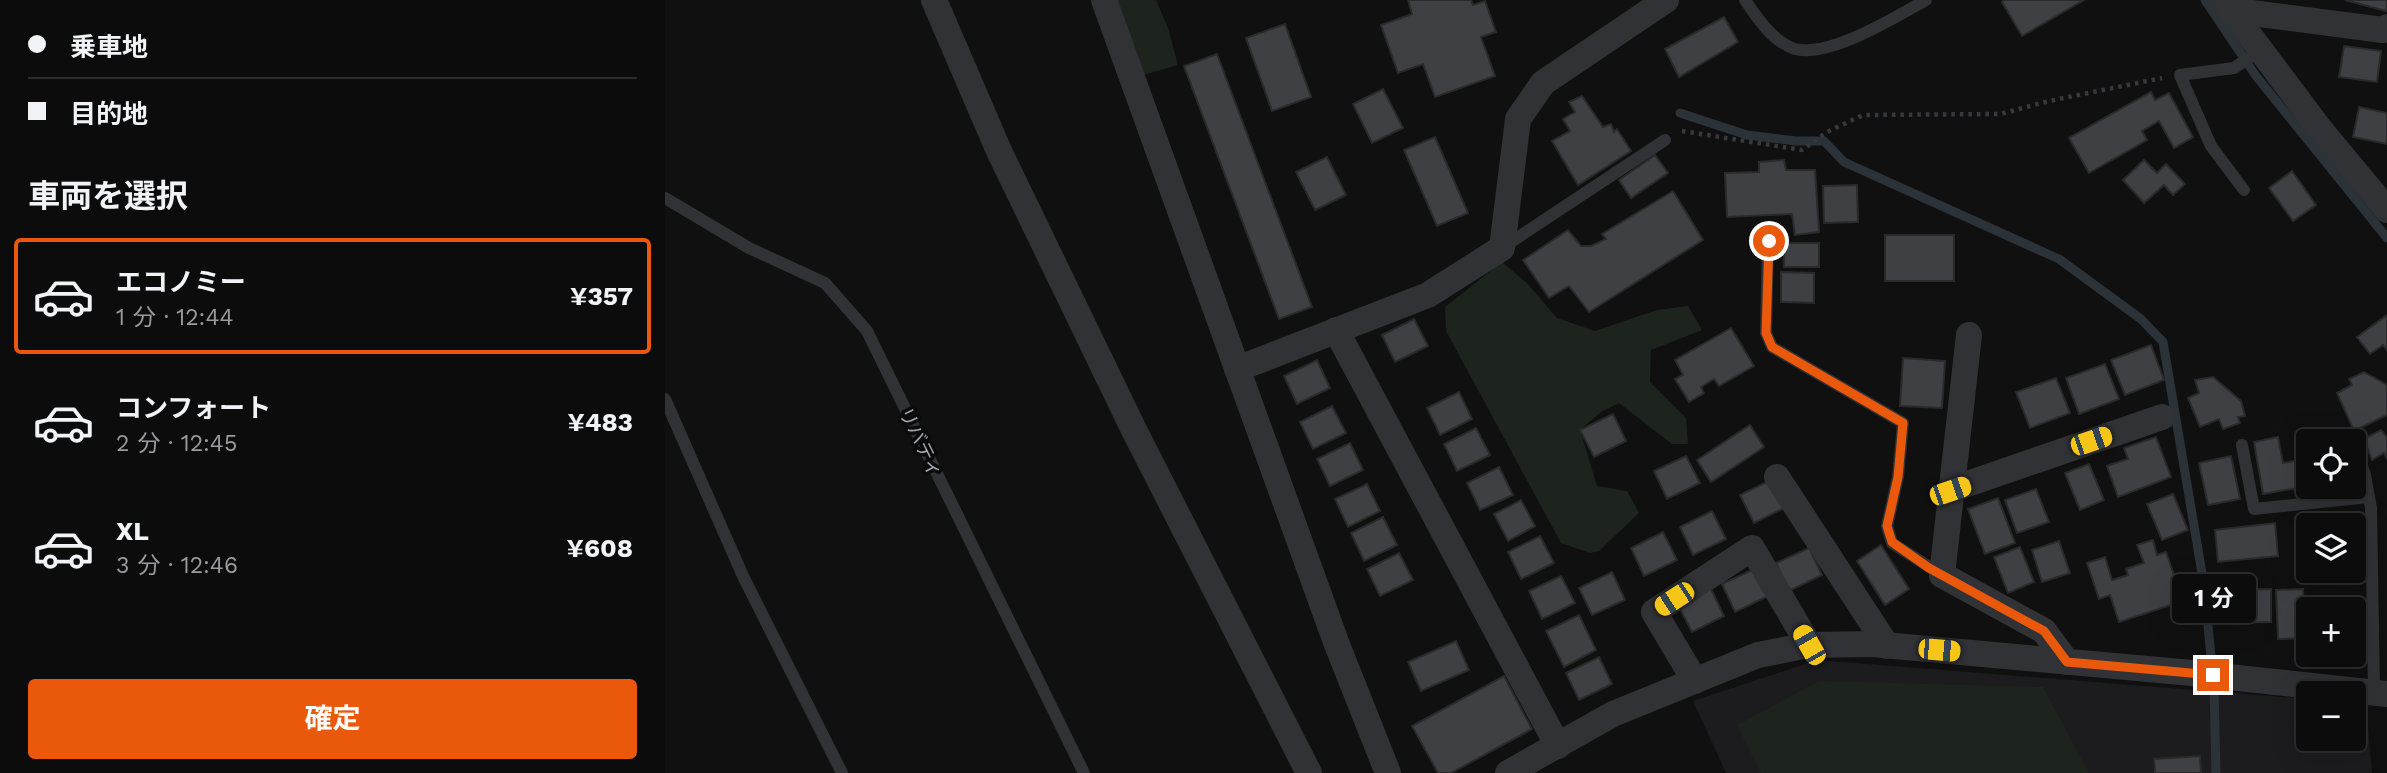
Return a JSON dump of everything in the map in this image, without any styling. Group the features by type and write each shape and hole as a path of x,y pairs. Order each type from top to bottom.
{"street":[{"path":"934,0 999,151 1134,430 1309,773"},
{"path":"1104,0 1336,642 1388,773"},
{"path":"1237,369 1428,295 1502,248 1518,119 1543,83 1665,0"},
{"path":"2226,5 2383,30 2387,27"},
{"path":"2226,5 2319,128 2387,210"},
{"path":"1336,330 1558,746"},
{"path":"1969,335 1942,575 2044,631 2067,662"},
{"path":"1950,491 2162,416"},
{"path":"1777,477 1887,646"},
{"path":"1695,681 1654,612 1752,548 1809,645"},
{"path":"1508,773 1613,715 1758,655 1809,645 1887,646 2380,693"}],"lane":[{"path":"1745,0 1766,30 1794,48 1819,49 1868,32 1922,1"},
{"path":"2244,190 2211,146 2180,75 2234,68 2260,50"},
{"path":"1502,248 1665,140"},
{"name":"リバティ","path":"665,198 749,248 825,283 867,331 1084,773"},
{"path":"1769,241 1766,333 1772,347 1903,423 1898,477 1887,526 1892,542 1942,575"},
{"path":"665,398 743,576 842,773"},
{"path":"2242,445 2254,509 2369,496"},
{"path":"2366,480 2380,693"}],"path":[{"path":"1665,140 1677,130 1802,150 1828,132 1863,115 2000,114 2114,87 2180,75"}],"shaded area":[{"path":"1105,0 1156,0 1168,28 1178,65 1143,75"},
{"path":"1502,262 1527,283 1557,318 1595,331 1657,310 1688,306 1702,330 1651,350 1650,382 1686,418 1688,444 1672,444 1619,403 1601,412 1580,430 1597,486 1627,491 1639,513 1599,551 1590,553 1561,543 1446,331 1445,307"},
{"path":"1817,660 2296,698 2296,751 2366,751 2366,703 2372,773 1726,773 1693,701"},
{"path":"1819,681 2043,687 2089,773 1761,773 1737,725"}],"building":[{"path":"1408,0 1471,0 1473,5 1485,1 1496,32 1481,37 1495,76 1435,97 1423,64 1398,73 1381,25 1412,14"},
{"path":"2084,0 2022,36 2002,2"},
{"path":"2345,0 2387,0 2386,11"},
{"path":"1724,17 1738,42 1679,77 1665,49"},
{"path":"1285,24 1311,97 1272,111 1246,38"},
{"path":"2344,46 2381,51 2377,82 2339,77"},
{"path":"1217,54 1312,307 1279,319 1184,66"},
{"path":"1383,89 1403,128 1372,143 1353,104"},
{"path":"2151,92 2155,100 2169,93 2193,137 2174,148 2159,121 2142,131 2147,140 2089,173 2069,138"},
{"path":"1582,96 1603,127 1611,124 1614,132 1617,129 1631,151 1578,185 1552,141 1570,131 1563,119 1575,112 1569,102"},
{"path":"2359,107 2387,113 2387,144 2353,137"},
{"path":"1435,137 1468,213 1437,226 1404,150"},
{"path":"1655,155 1668,173 1631,198 1619,180"},
{"path":"1327,157 1346,195 1315,210 1296,172"},
{"path":"1784,160 1786,170 1815,170 1819,232 1795,235 1792,214 1727,217 1725,173 1759,172 1759,162"},
{"path":"2144,160 2157,173 2166,164 2185,184 2173,195 2164,185 2144,203 2123,180"},
{"path":"2292,171 2316,205 2293,221 2269,188"},
{"path":"1857,185 1858,222 1824,223 1823,186"},
{"path":"1673,191 1703,240 1589,312 1569,286 1549,298 1523,260 1568,230 1581,246 1591,246 1606,239 1602,234"},
{"path":"1885,235 1954,235 1954,281 1885,281"},
{"path":"1784,243 1819,243 1819,267 1784,267"},
{"path":"1781,272 1814,273 1814,303 1781,302"},
{"path":"2387,315 2387,350 2383,345 2370,354 2357,337"},
{"path":"1414,319 1428,346 1395,362 1382,335"},
{"path":"1731,328 1754,366 1719,386 1714,379 1701,387 1704,393 1689,402 1675,379 1683,375 1675,360"},
{"path":"2151,345 2164,380 2125,395 2111,360"},
{"path":"1903,358 1945,361 1942,408 1900,406"},
{"path":"1317,360 1330,388 1297,404 1284,376"},
{"path":"2105,364 2119,399 2079,414 2066,378"},
{"path":"2364,372 2387,385 2387,415 2353,429 2337,393 2352,385 2349,379"},
{"path":"2213,377 2241,401 2245,416 2238,417 2240,423 2223,429 2219,419 2200,427 2188,398 2199,393 2195,380"},
{"path":"2056,378 2070,413 2030,428 2016,392"},
{"path":"1459,392 1472,419 1440,435 1427,408"},
{"path":"1332,406 1346,433 1313,449 1300,422"},
{"path":"1613,414 1626,441 1594,457 1580,430"},
{"path":"1750,425 1764,447 1711,482 1697,460"},
{"path":"1476,428 1490,455 1457,471 1444,444"},
{"path":"2381,430 2387,437 2387,459 2384,453 2372,460 2366,438"},
{"path":"2156,437 2171,477 2118,497 2107,466 2128,459 2124,448"},
{"path":"2278,437 2283,463 2296,460 2296,488 2263,494 2254,442"},
{"path":"1350,443 1363,470 1330,486 1317,459"},
{"path":"1686,456 1700,483 1667,499 1654,471"},
{"path":"2231,456 2240,499 2208,505 2199,463"},
{"path":"2089,464 2104,500 2080,510 2065,473"},
{"path":"1499,467 1513,495 1480,510 1467,483"},
{"path":"1773,479 1786,507 1754,523 1740,495"},
{"path":"1367,484 1380,511 1348,527 1335,499"},
{"path":"2036,489 2049,522 2017,533 2005,500"},
{"path":"2173,494 2188,530 2162,540 2147,504"},
{"path":"1998,498 2015,543 1985,554 1968,509"},
{"path":"1521,500 1535,526 1508,541 1494,514"},
{"path":"1712,511 1726,539 1693,555 1680,527"},
{"path":"1383,517 1397,545 1364,561 1351,533"},
{"path":"2275,523 2278,556 2218,562 2215,530"},
{"path":"1663,532 1677,560 1644,576 1631,548"},
{"path":"1540,536 1554,563 1521,579 1508,552"},
{"path":"2153,540 2157,555 2166,552 2183,601 2119,622 2110,595 2099,599 2087,563 2105,557 2112,580 2128,575 2126,569 2144,563 2137,545"},
{"path":"2059,541 2070,573 2042,582 2032,550"},
{"path":"1881,545 1909,589 1885,605 1857,561"},
{"path":"2020,547 2034,582 2008,593 1994,557"},
{"path":"1809,548 1822,575 1789,591 1776,563"},
{"path":"1399,553 1413,580 1380,596 1367,569"},
{"path":"1754,569 1768,596 1735,612 1722,584"},
{"path":"1612,572 1625,600 1592,615 1579,588"},
{"path":"1561,576 1575,603 1542,619 1529,591"},
{"path":"1711,589 1724,616 1692,632 1678,605"},
{"path":"2271,589 2271,622 2228,623 2227,590"},
{"path":"2303,589 2303,597 2296,597 2296,638 2278,639 2276,590"},
{"path":"1579,615 1596,650 1564,667 1546,631"},
{"path":"1456,641 1469,670 1421,691 1408,662"},
{"path":"1599,657 1612,684 1579,700 1566,673"},
{"path":"1504,676 1532,729 1451,773 1438,773 1412,726"},
{"path":"2200,756 2201,773 2155,773 2154,759"}],"waterway":[{"path":"2205,0 2256,76 2387,238"},
{"path":"1680,113 1747,135 1796,141 1824,141 1844,162 2059,259 2141,319 2163,342 2204,585 2214,687 2216,773"}],"route":[{"path":"1769,241 1766,333 1772,347 1903,423 1898,477 1887,526 1892,542 1929,568 2044,631 2067,662 2213,675"}]}
